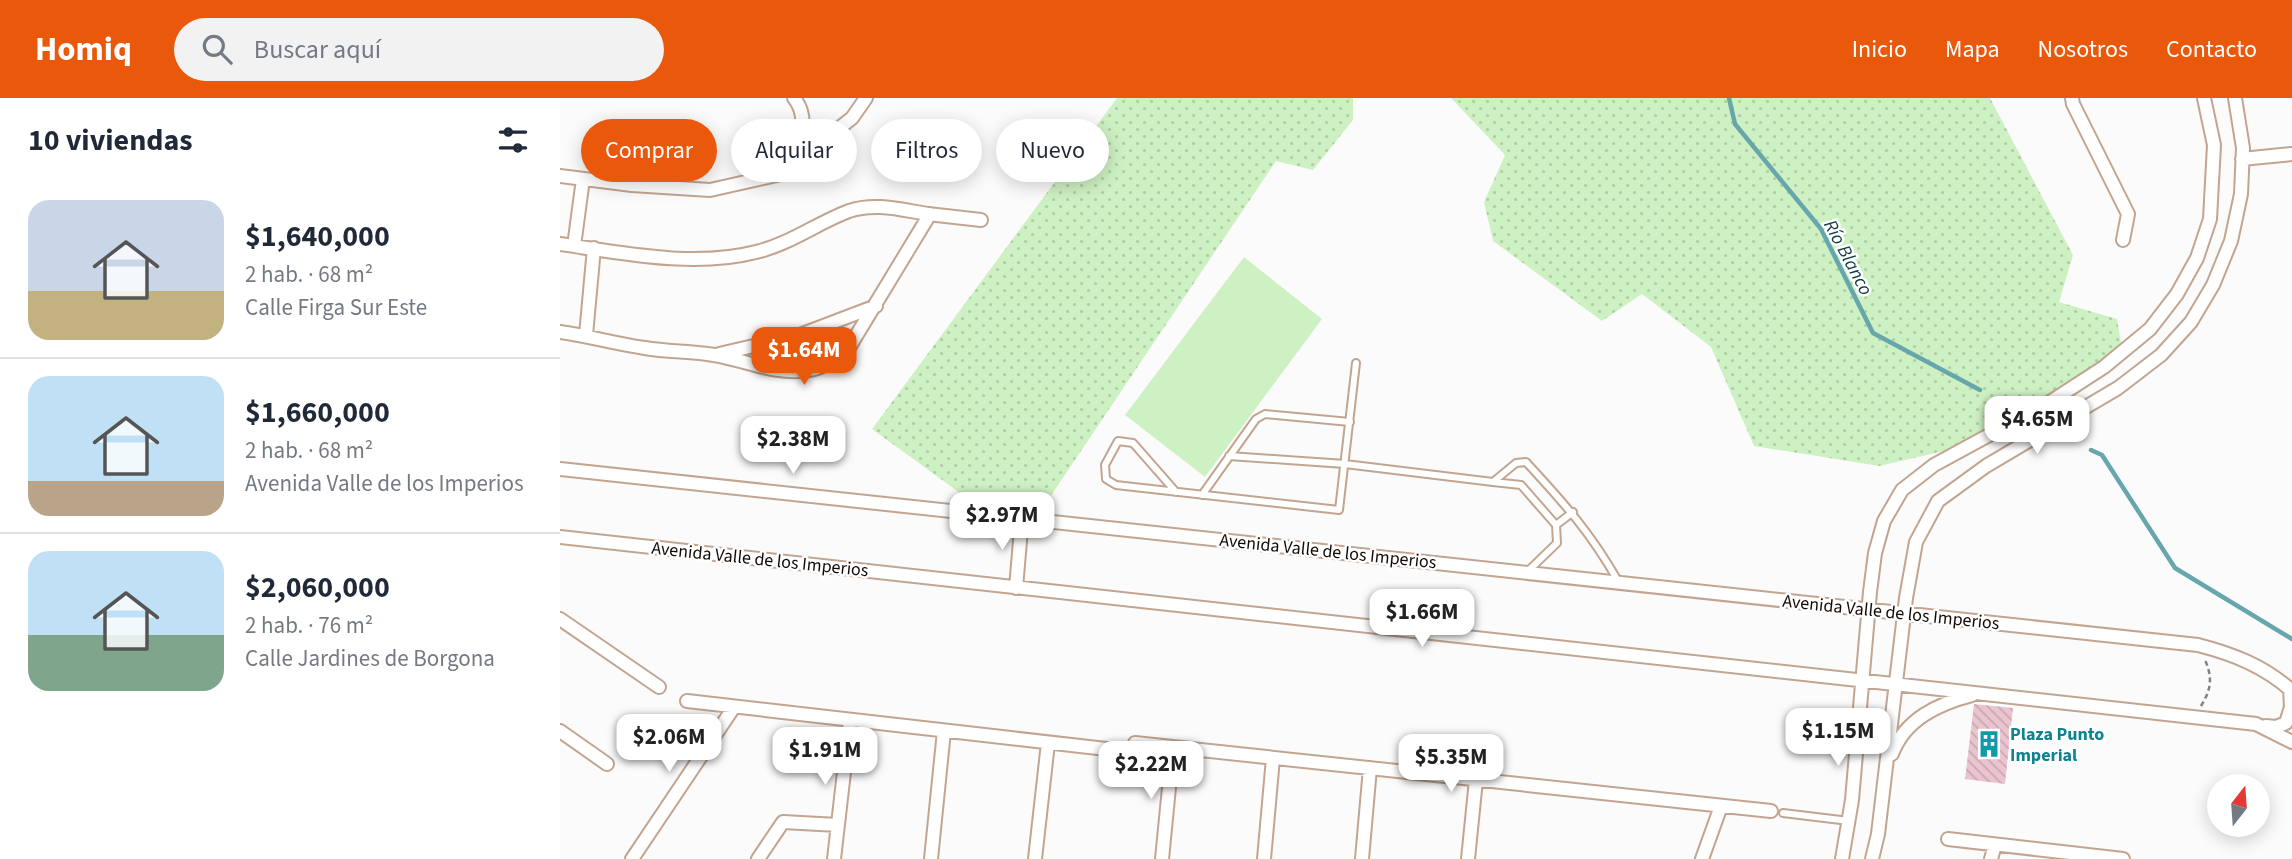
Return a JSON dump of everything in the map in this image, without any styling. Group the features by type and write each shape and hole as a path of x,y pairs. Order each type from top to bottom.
{"street":[{"path":"794,98 802,119"},
{"path":"851,119 866,98"},
{"path":"1842,859 1849,821 1875,553 1884,521 1902,490 1934,465 2050,402 2104,367 2150,329 2177,294 2197,258 2210,219 2214,145 2204,98"},
{"path":"1872,859 1878,834 1916,542 1938,501 1986,466 2118,388 2161,355 2191,322 2213,285 2231,241 2241,194 2243,148 2235,98"},
{"path":"2069,100 2129,214 2123,240"},
{"path":"2242,159 2292,154"},
{"path":"560,176 581,179"},
{"path":"574,246 583,182"},
{"path":"618,182 710,190 746,182"},
{"path":"560,244 667,257 710,258 756,253 790,241 849,211 867,207 890,207 981,220"},
{"path":"560,332 641,348 715,355 791,372 811,370 832,361 850,346 930,214"},
{"path":"586,335 594,248"},
{"path":"715,355 797,336 876,306"},
{"path":"2014,421 2029,441"},
{"name":"Avenida Valle de los Imperios","path":"560,469 2198,645 2227,652 2251,662 2291,690"},
{"path":"1016,588 1022,517"},
{"name":"Avenida Valle de los Imperios","path":"560,537 2256,724 2292,742"},
{"path":"561,622 659,687"},
{"path":"2256,724 2276,727 2286,723 2291,707 2291,690"},
{"path":"1886,771 1896,742 1919,717 1944,703 1978,693"},
{"path":"687,701 1115,750"},
{"path":"632,859 734,707"},
{"path":"834,859 850,720"},
{"path":"931,859 944,731"},
{"path":"560,732 607,764"},
{"path":"1035,859 1048,743"},
{"path":"1135,743 1777,812"},
{"path":"1162,859 1173,747"},
{"path":"1264,859 1273,758"},
{"path":"1362,859 1370,768"},
{"path":"1468,859 1476,779"},
{"path":"1702,859 1721,806"},
{"path":"758,859 783,822 838,825"},
{"path":"1948,839 2123,859"},
{"path":"1991,859 1995,845"}],"lane":[{"path":"1176,492 1133,443 1118,442 1105,465 1107,479 1116,485 1176,492 1202,495 1339,510 1356,363"},
{"path":"1202,495 1256,419 1265,414 1350,422"},
{"path":"1229,456 1345,464 1521,485 1556,526 1557,543 1526,572"},
{"path":"1493,482 1516,463 1527,462 1573,512 1619,583"},
{"path":"1556,526 1573,512"},
{"path":"1777,812 1849,821"}],"path":[{"path":"2194,718 2206,697 2211,680 2198,645"}],"green space":[{"path":"1117,98 1353,98 1353,120 1313,170 1276,161 1046,503 960,493 872,429 1055,182 1109,182 1109,119 1101,119"},
{"path":"1451,98 1990,98 2073,255 2059,302 2117,319 2122,349 1966,446 1879,466 1754,446 1711,347 1642,294 1602,321 1493,241 1484,202 1505,155"},
{"path":"1244,257 1322,319 1205,477 1125,415"}],"building":[{"name":"Plaza Punto Imperial","path":"1974,704 2013,708 2005,784 1965,779"}],"waterway":[{"name":"Río Blanco","path":"1729,98 1735,124 1821,229 1873,333 1980,390"},
{"name":"Río Blanco","path":"2091,450 2102,455 2175,568 2292,639"}],"place":[{"name":"Plaza Punto Imperial","path":"1989,744"}]}
